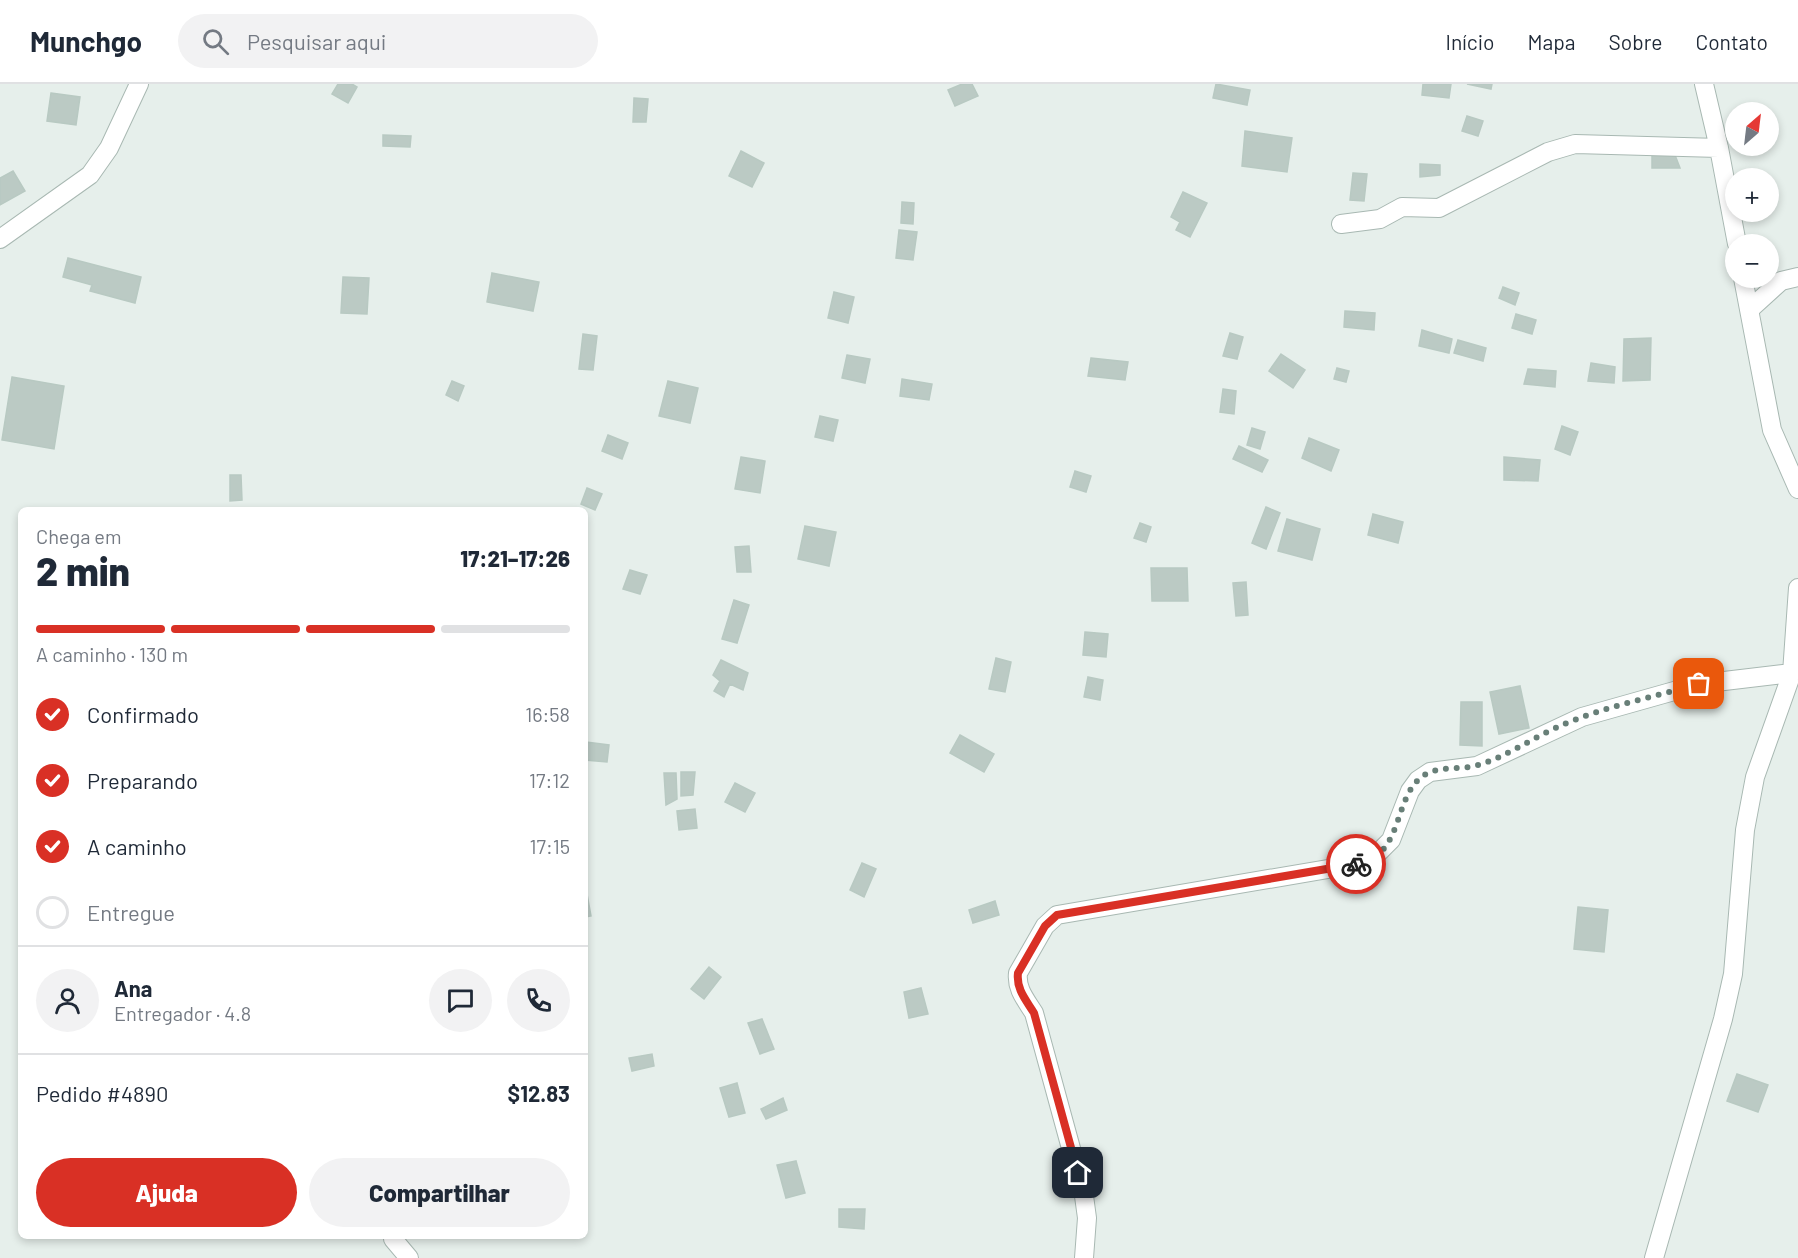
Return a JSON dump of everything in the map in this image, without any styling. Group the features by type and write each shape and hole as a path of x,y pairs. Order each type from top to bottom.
{"street":[{"path":"0,239 90,176 109,148 139,84"},
{"path":"1704,84 1735,234"},
{"path":"1341,224 1380,219 1402,207 1439,208 1548,152 1575,144 1719,148"},
{"path":"1749,310 1781,281 1798,277"},
{"path":"1745,288 1772,430 1798,489"},
{"path":"1654,1258 1733,974 1745,830 1755,777 1795,671 1798,588"},
{"path":"1084,1258 1088,1218 1084,1196 1034,1013 1021,993 1017,981 1018,973 1045,926 1057,915 1369,862 1391,840 1410,791 1418,780 1430,772 1477,766 1582,717 1699,684 1795,671"},
{"path":"393,1239 409,1258"}],"building":[{"path":"338,84 352,84 357,87 348,103 332,94"},
{"path":"962,84 972,84 978,96 955,106 948,90"},
{"path":"1216,84 1250,90 1247,105 1213,98"},
{"path":"1423,84 1451,84 1449,98 1422,95"},
{"path":"1467,84 1492,84 1491,89"},
{"path":"51,93 80,97 76,125 47,121"},
{"path":"634,98 648,99 646,122 633,122"},
{"path":"1467,116 1483,121 1478,136 1462,131"},
{"path":"1245,131 1292,138 1287,172 1242,166"},
{"path":"383,135 411,136 410,147 383,146"},
{"path":"741,151 764,163 752,187 729,176"},
{"path":"1652,155 1675,155 1680,168 1652,168"},
{"path":"1420,164 1440,165 1440,175 1420,177"},
{"path":"13,171 25,191 0,205 0,178"},
{"path":"1353,173 1367,174 1364,201 1350,200"},
{"path":"1183,192 1207,203 1190,237 1176,230 1180,222 1171,217"},
{"path":"902,202 914,203 913,224 901,223"},
{"path":"899,230 917,232 913,260 896,258"},
{"path":"68,258 141,277 135,303 90,291 92,285 63,277"},
{"path":"492,273 539,282 533,311 487,302"},
{"path":"343,277 369,278 367,314 341,313"},
{"path":"1503,287 1519,293 1515,305 1499,298"},
{"path":"834,292 854,297 848,323 828,318"},
{"path":"1345,311 1375,313 1374,330 1344,327"},
{"path":"1516,314 1536,320 1532,334 1512,328"},
{"path":"1422,330 1452,339 1449,353 1419,346"},
{"path":"1230,333 1243,337 1237,359 1223,356"},
{"path":"583,334 597,336 593,370 579,369"},
{"path":"1651,338 1650,380 1623,381 1624,339"},
{"path":"1458,340 1486,348 1483,361 1454,353"},
{"path":"1281,354 1305,370 1293,388 1269,371"},
{"path":"847,355 870,359 865,383 842,378"},
{"path":"1091,358 1128,362 1125,380 1088,376"},
{"path":"1591,363 1615,367 1614,383 1588,381"},
{"path":"1337,368 1349,371 1346,382 1334,379"},
{"path":"1528,369 1556,371 1555,387 1524,384"},
{"path":"12,377 64,386 54,449 2,440"},
{"path":"902,379 932,384 929,400 900,396"},
{"path":"452,381 464,386 458,401 446,395"},
{"path":"668,381 698,388 690,423 659,416"},
{"path":"1223,389 1236,391 1234,414 1220,412"},
{"path":"820,416 838,420 833,441 815,437"},
{"path":"1562,426 1578,432 1570,455 1555,449"},
{"path":"1252,428 1265,432 1260,449 1247,445"},
{"path":"608,435 628,443 622,459 602,451"},
{"path":"1309,438 1339,450 1331,471 1302,458"},
{"path":"1239,446 1268,460 1262,472 1233,459"},
{"path":"741,457 765,461 760,493 735,489"},
{"path":"1504,457 1540,460 1538,481 1504,480"},
{"path":"1075,471 1091,476 1086,492 1070,487"},
{"path":"230,475 241,475 242,500 230,501"},
{"path":"587,488 602,494 595,510 581,504"},
{"path":"1266,507 1280,513 1266,549 1252,543"},
{"path":"1373,514 1403,522 1398,543 1368,535"},
{"path":"1287,519 1320,529 1312,560 1278,551"},
{"path":"1140,523 1151,527 1146,542 1134,538"},
{"path":"805,526 836,532 829,566 798,559"},
{"path":"749,546 751,572 737,572 735,547"},
{"path":"1151,568 1187,568 1188,601 1152,601"},
{"path":"630,570 647,575 640,594 623,589"},
{"path":"1246,582 1248,615 1236,616 1233,583"},
{"path":"734,600 749,605 737,643 722,639"},
{"path":"1085,632 1108,634 1106,657 1083,655"},
{"path":"996,658 1011,662 1005,692 989,689"},
{"path":"721,660 748,673 743,690 730,684 724,697 714,691 720,681 713,675"},
{"path":"1088,677 1103,680 1100,700 1084,697"},
{"path":"1520,686 1529,728 1499,734 1490,692"},
{"path":"1461,702 1482,702 1482,746 1460,745"},
{"path":"960,735 994,754 984,772 950,753"},
{"path":"588,742 609,745 607,762 588,760"},
{"path":"681,772 695,772 693,795 681,796"},
{"path":"664,773 676,773 677,799 666,805"},
{"path":"735,783 755,793 745,812 725,802"},
{"path":"695,809 697,828 679,830 677,811"},
{"path":"862,863 876,869 864,897 850,890"},
{"path":"588,900 591,916 588,916"},
{"path":"995,901 999,915 973,923 969,910"},
{"path":"1578,907 1608,910 1604,952 1574,949"},
{"path":"709,967 721,977 704,999 691,989"},
{"path":"921,988 928,1014 909,1018 904,992"},
{"path":"762,1019 774,1049 760,1054 748,1023"},
{"path":"652,1054 654,1066 632,1071 629,1058"},
{"path":"1737,1074 1768,1085 1758,1112 1727,1101"},
{"path":"737,1083 745,1113 729,1117 720,1088"},
{"path":"783,1098 787,1110 766,1119 761,1109"},
{"path":"796,1161 805,1193 786,1198 777,1165"},
{"path":"839,1209 865,1209 864,1229 839,1227"}],"way so far":[{"path":"1356,864 1369,862 1391,840 1410,791 1418,780 1430,772 1477,766 1582,717 1699,684"}],"route":[{"path":"1078,1173 1034,1013 1021,993 1017,981 1018,973 1045,926 1057,915 1356,864"}]}
